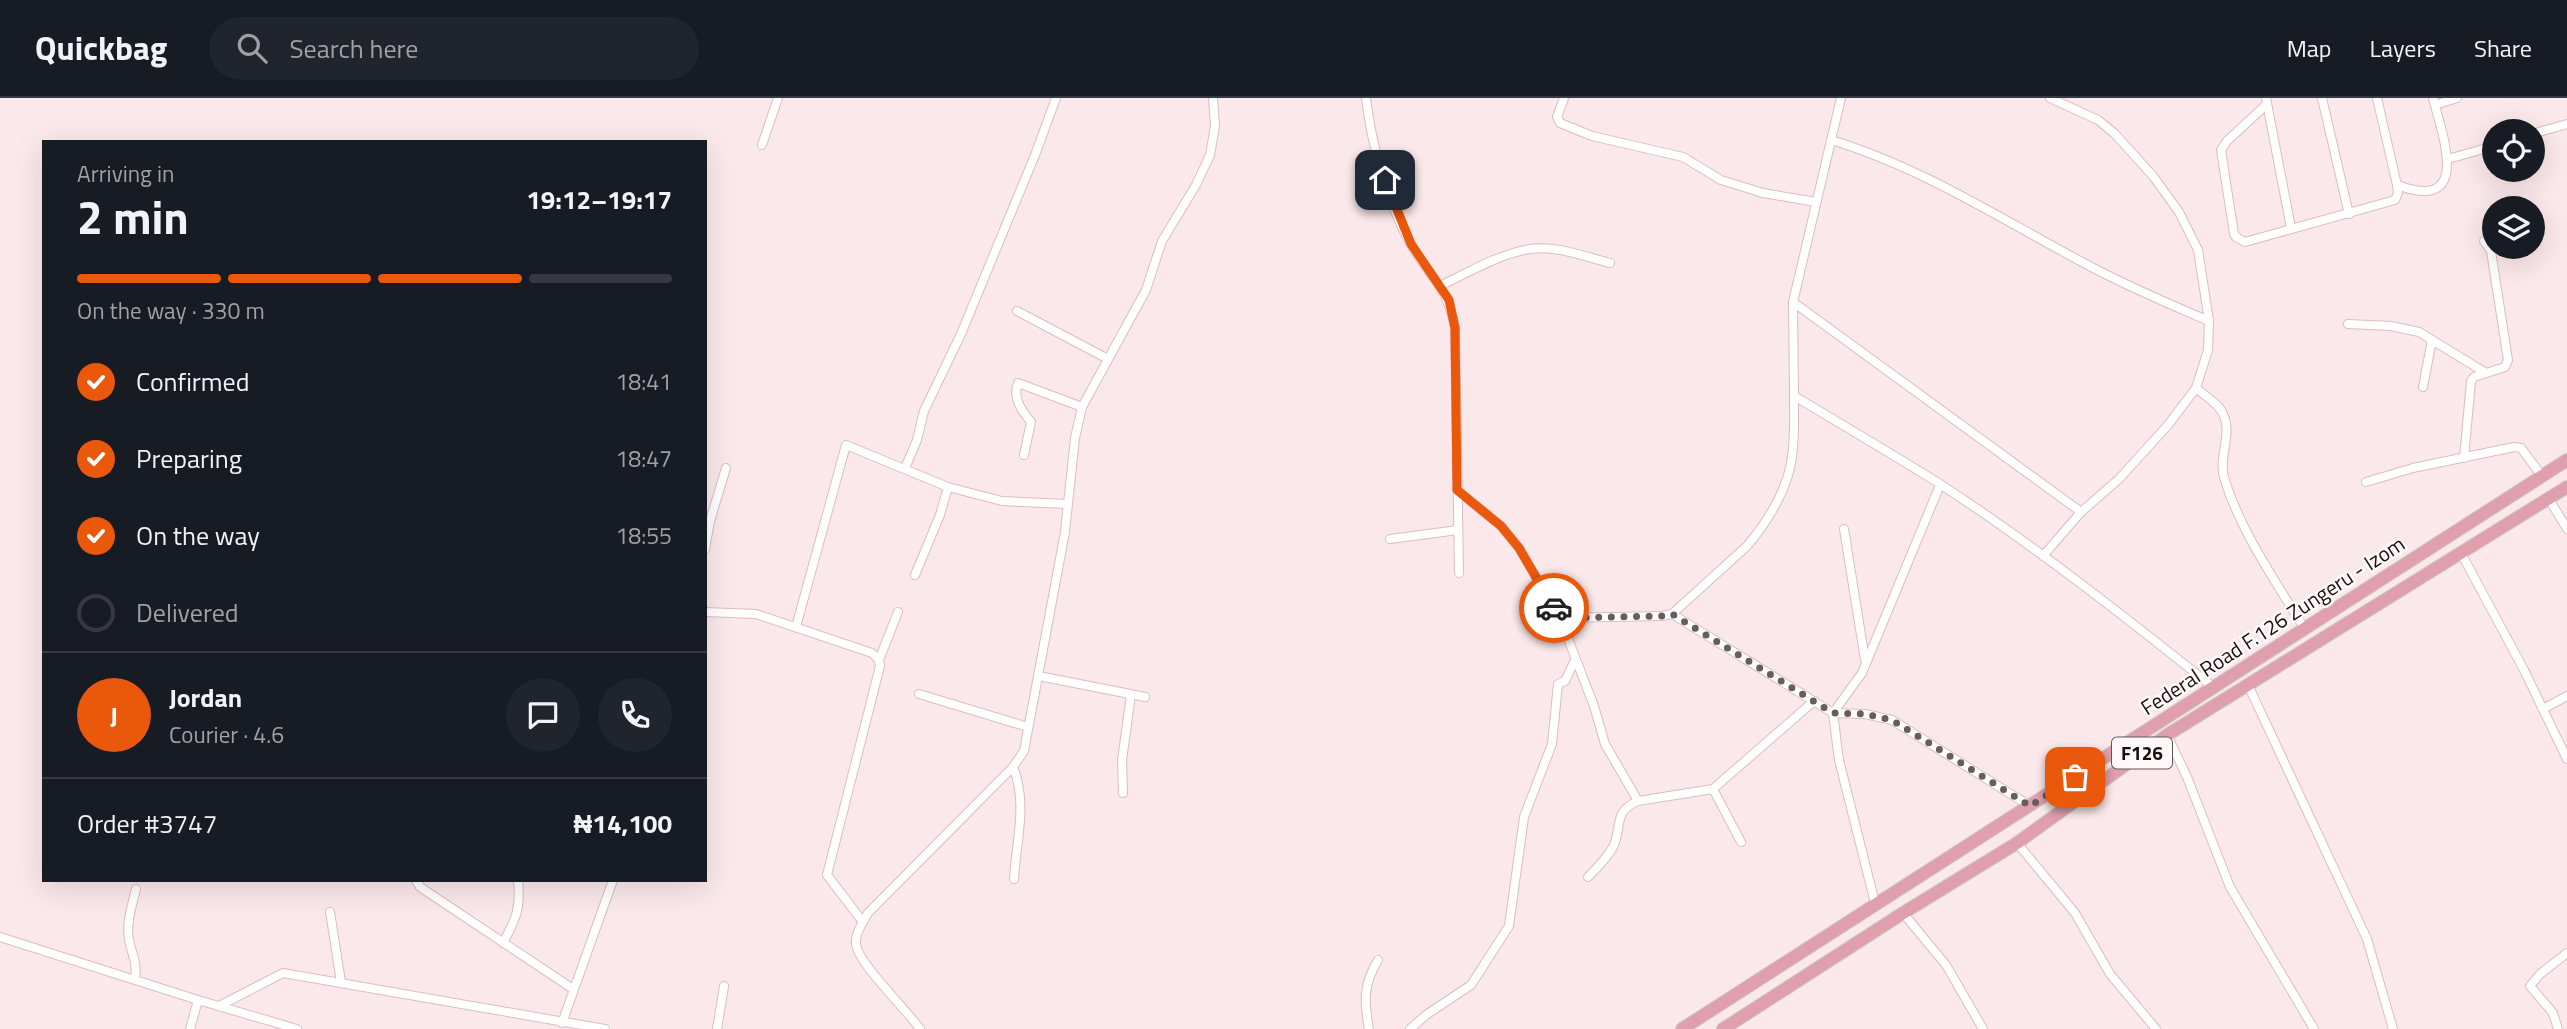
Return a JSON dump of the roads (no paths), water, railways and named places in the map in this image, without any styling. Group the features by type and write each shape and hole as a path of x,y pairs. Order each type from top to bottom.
{"main road":[{"name":"Federal Road F.126 Zungeru - Izom","path":"1682,1029 2567,460"},
{"name":"Federal Road F.126 Zungeru - Izom","path":"1723,1029 2017,843 2167,736 2567,486"}],"street":[{"path":"762,145 778,98"},
{"path":"905,468 925,411 961,334 1056,98"},
{"path":"920,1029 860,957 855,943 868,913 1013,767 1024,751 1065,532 1074,438 1082,407 1146,290 1162,242 1196,185 1210,155 1215,126 1213,98"},
{"path":"1366,98 1375,150 1401,223 1411,244 1451,307 1455,328 1460,573"},
{"path":"1564,98 1557,117 1560,123 1592,136 1683,157 1721,180 1763,192 1816,202"},
{"path":"1560,618 1672,614 1747,546 1757,534 1785,485 1793,444 1793,302 1841,98"},
{"path":"2043,556 2081,512 2119,479 2196,388 2207,350 2209,321 2198,250 2179,212 2153,176 2114,133 2098,120 2050,98"},
{"path":"2322,98 2349,214"},
{"path":"2266,101 2221,150 2234,234 2245,242 2392,202 2398,197 2377,98"},
{"path":"2397,185 2429,192 2439,188 2448,170 2448,159 2434,101 2457,98"},
{"path":"2266,101 2291,228"},
{"path":"2545,130 2567,124"},
{"path":"1831,140 1861,149 1919,173 2087,265 2209,321"},
{"path":"2448,159 2482,149"},
{"path":"1440,286 1496,259 1530,249 1558,250 1610,263"},
{"path":"2463,458 2469,386 2474,377 2505,367 2508,360 2492,259"},
{"path":"1793,302 2081,512"},
{"path":"1017,311 1108,359"},
{"path":"2348,324 2400,327 2419,332 2486,373"},
{"path":"2423,387 2432,340"},
{"path":"1024,455 1031,425 1016,399 1017,383 1082,407"},
{"path":"2196,388 2221,409 2225,416 2227,425 2223,476 2250,538 2304,628"},
{"path":"1794,396 1940,485 2082,583 2213,687"},
{"path":"796,626 846,445 948,487 1002,501 1067,504"},
{"path":"2367,482 2413,468 2517,447 2542,476"},
{"path":"707,538 726,468"},
{"path":"1875,903 1839,760 1833,713 1862,673 1940,485"},
{"path":"915,575 940,515 948,487"},
{"path":"1457,490 1501,526 1519,548 1560,618 1594,706 1605,744 1638,801"},
{"path":"2549,499 2567,530"},
{"path":"1844,528 1866,663"},
{"path":"1390,539 1458,530"},
{"path":"2461,553 2564,744 2567,759"},
{"path":"707,612 756,614 872,653 879,660"},
{"path":"863,922 827,875 880,666 879,660 898,612"},
{"path":"1672,614 1833,713 1865,714 1892,720 2030,806"},
{"path":"1410,1029 1471,985 1509,926 1524,817 1552,744 1558,684 1565,681 1575,660"},
{"path":"1039,676 1145,697"},
{"path":"2248,685 2367,939 2393,1029"},
{"path":"919,694 1028,727"},
{"path":"1123,793 1122,760 1131,695"},
{"path":"2543,709 2567,696"},
{"path":"1588,877 1614,844 1618,819 1630,805 1638,801 1713,789 1814,701"},
{"path":"2167,736 2187,777 2230,887 2314,1029"},
{"path":"1013,767 1020,783 1022,807 1014,879"},
{"path":"1713,789 1741,842"},
{"path":"2017,843 2075,913 2110,974 2155,1029"},
{"path":"417,882 420,887 573,989"},
{"path":"503,943 517,918 520,898 518,882"},
{"path":"562,1023 612,882"},
{"path":"135,979 138,965 129,940 128,926 136,889"},
{"path":"330,912 341,982"},
{"path":"1903,913 1946,965 1983,1029"},
{"path":"0,937 297,1029"},
{"path":"2558,1029 2553,1013 2530,986 2540,974 2567,953"},
{"path":"1368,1029 1364,995 1378,960"},
{"path":"219,1006 283,973 605,1029"},
{"path":"718,1029 724,986"},
{"path":"190,1029 198,1000"}]}
